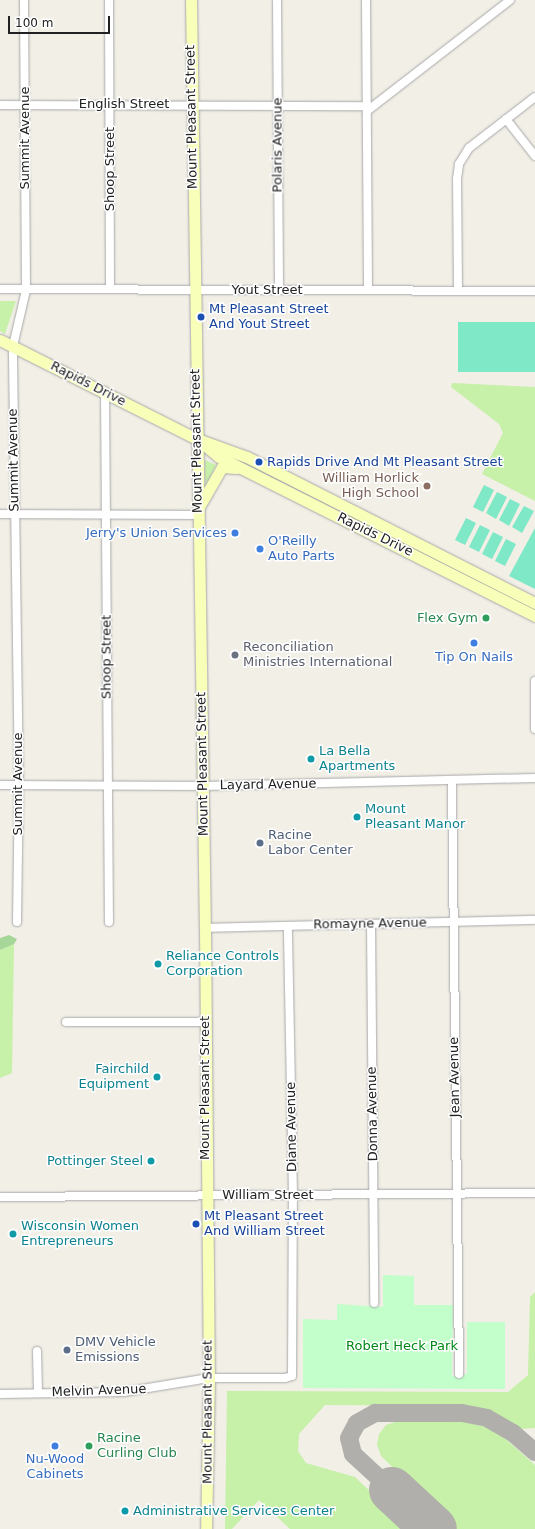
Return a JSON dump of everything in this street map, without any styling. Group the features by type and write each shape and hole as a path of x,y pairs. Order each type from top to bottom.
{"street":[{"name":"Summit Avenue","path":"17,922 19,786 13,346 26,290 24,0"},
{"name":"Shoop Street","path":"109,0 110,289"},
{"name":"Mount Pleasant Street","path":"191,0 194,290 204,786 206,1196 209,1378 206,1529"},
{"name":"Polaris Avenue","path":"277,0 279,290"},
{"path":"366,0 368,290"},
{"path":"367,108 510,0"},
{"path":"458,290 457,179 459,164 469,148 535,97"},
{"name":"English Street","path":"0,105 192,104 367,108"},
{"path":"506,119 535,156"},
{"name":"Yout Street","path":"0,290 110,289 535,291"},
{"name":"Rapids Drive","path":"0,340 197,439 248,457 535,603"},
{"name":"Shoop Street","path":"104,393 109,922"},
{"name":"Rapids Drive","path":"197,439 219,457 535,616"},
{"path":"0,514 106,515 199,512 222,467 242,468"},
{"path":"535,681 535,729"},
{"name":"Layard Avenue","path":"0,785 204,786 535,778"},
{"name":"Jean Avenue","path":"452,780 459,1374"},
{"name":"Romayne Avenue","path":"205,928 535,920"},
{"name":"Donna Avenue","path":"371,924 374,1303"},
{"name":"Diane Avenue","path":"288,926 293,1195 292,1376"},
{"path":"66,1022 205,1022"},
{"name":"William Street","path":"0,1197 535,1193"},
{"path":"37,1351 38,1393"},
{"name":"Melvin Avenue","path":"0,1394 140,1391 209,1378 284,1378 292,1376"}],"green space":[{"path":"0,301 16,301 5,334 0,331"},
{"path":"458,322 535,322 535,372 458,372"},
{"path":"452,383 535,387 535,501 482,474 503,433 499,424 451,387"},
{"path":"205,460 216,465 207,483 205,479"},
{"path":"484,485 494,490 483,512 473,507"},
{"path":"497,492 507,497 496,519 486,513"},
{"path":"510,499 520,504 509,526 499,520"},
{"path":"524,506 534,511 522,533 512,527"},
{"path":"466,518 476,523 465,545 455,540"},
{"path":"480,525 490,530 479,552 469,547"},
{"path":"535,528 535,589 509,576"},
{"path":"493,532 503,537 492,559 482,554"},
{"path":"506,539 516,544 505,566 495,561"},
{"path":"9,935 17,939 14,944 0,950 0,938"},
{"path":"14,944 12,1073 0,1078 0,950"},
{"name":"Robert Heck Park","path":"383,1275 414,1276 414,1305 453,1305 452,1376 467,1374 467,1322 505,1322 505,1389 303,1388 303,1319 337,1320 337,1304 383,1307"},
{"path":"535,1292 535,1428 520,1429 492,1412 469,1406 325,1405 299,1434 298,1451 306,1463 355,1477 410,1529 290,1529 259,1500 232,1529 225,1529 227,1391 508,1392 528,1375 530,1297"},
{"path":"398,1421 462,1421 489,1428 502,1436 535,1465 535,1529 455,1529 381,1456 377,1445 379,1434 386,1425"}],"taxiway":[{"path":"392,1490 353,1454 349,1438 357,1423 375,1413 462,1413 487,1418 513,1433 535,1452"}],"runway":[{"path":"392,1490 434,1529"}],"place":[{"name":"Mt Pleasant Street And Yout Street","path":"201,317"},
{"name":"Rapids Drive And Mt Pleasant Street","path":"259,462"},
{"name":"William Horlick High School","path":"427,486"},
{"name":"Jerry's Union Services","path":"235,533"},
{"name":"O'Reilly Auto Parts","path":"260,549"},
{"name":"Flex Gym","path":"486,618"},
{"name":"Tip On Nails","path":"474,643"},
{"name":"Reconciliation Ministries International","path":"235,655"},
{"name":"La Bella Apartments","path":"311,759"},
{"name":"Mount Pleasant Manor","path":"357,817"},
{"name":"Racine Labor Center","path":"260,843"},
{"name":"Reliance Controls Corporation","path":"158,964"},
{"name":"Fairchild Equipment","path":"157,1077"},
{"name":"Pottinger Steel","path":"151,1161"},
{"name":"Mt Pleasant Street And William Street","path":"196,1224"},
{"name":"Wisconsin Women Entrepreneurs","path":"13,1234"},
{"name":"DMV Vehicle Emissions","path":"67,1350"},
{"name":"Nu-Wood Cabinets","path":"55,1446"},
{"name":"Racine Curling Club","path":"89,1446"},
{"name":"Administrative Services Center","path":"125,1511"}]}
